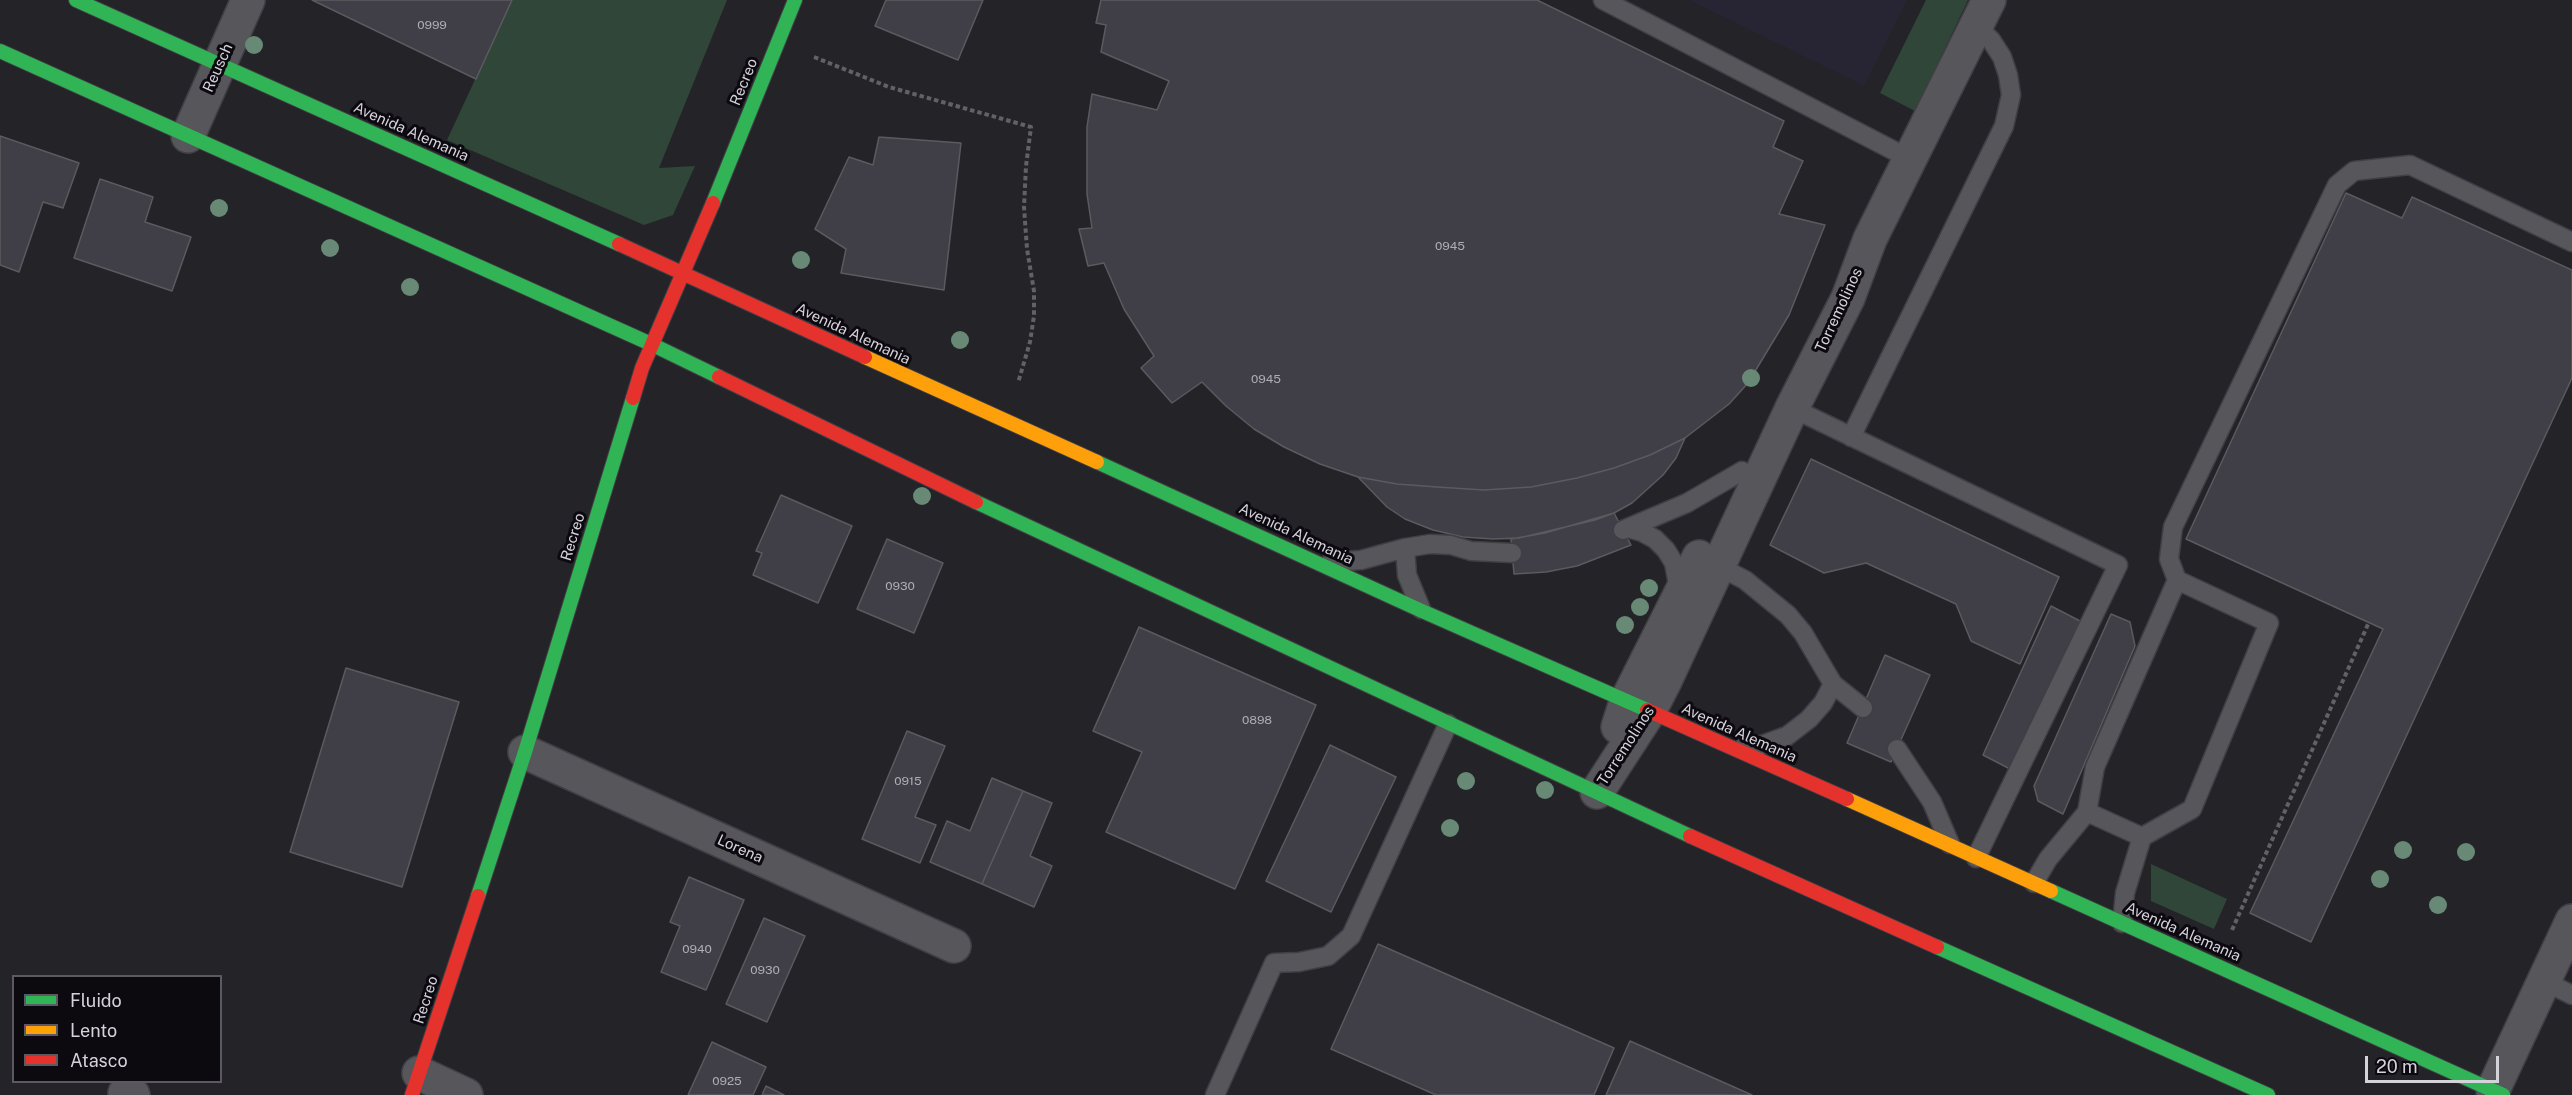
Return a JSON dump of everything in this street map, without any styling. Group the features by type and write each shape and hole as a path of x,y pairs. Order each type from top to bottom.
{"main road":[{"name":"Avenida Alemania","path":"76,0 684,272 1422,611 1735,748 2498,1093"},
{"name":"Recreo","path":"416,1084 525,752 651,344 684,272 795,0"},
{"path":"0,51 651,344 1082,553 1770,873 2268,1095"}],"street":[{"name":"Reusch","path":"188,136 249,0"},
{"name":"Torremolinos","path":"1597,792 1638,707 1718,566 1792,408 1848,298 1870,239 1982,13"},
{"name":"Torremolinos","path":"1638,707 1680,594 1833,290 1870,239"},
{"name":"Lorena","path":"525,752 954,946"},
{"path":"2498,1093 2558,988 2572,921"},
{"path":"416,1084 466,1095"}],"lane":[{"path":"1603,0 1910,159"},
{"path":"1851,437 2004,126 2011,95 2008,75 2002,57 1991,40 1982,13"},
{"path":"2034,883 2048,859 2087,812 2095,767 2176,580 2169,560 2173,528 2337,185 2354,171 2410,165 2572,242"},
{"path":"1792,408 2118,565 1976,858"},
{"path":"1680,594 1679,579 1674,563 1666,550 1655,539 1642,532 1625,529 1687,503 1742,471"},
{"path":"1314,561 1361,560 1430,544 1491,553 1512,553"},
{"path":"1405,548 1407,575 1422,611"},
{"path":"1718,566 1746,580 1771,598 1803,633 1833,684 1863,708"},
{"path":"2122,923 2125,893 2142,837 2192,809 2269,623 2176,580"},
{"path":"1735,748 1762,745 1787,736 1809,719 1823,703 1833,684"},
{"path":"1215,1095 1274,963 1299,962 1328,956 1351,936 1448,724"},
{"path":"1897,749 1932,802 1951,846"},
{"path":"2087,812 2142,837"}],"path":[{"path":"777,43 889,87 1031,127 1024,207 1027,249 1034,291 1034,316 1030,342 1019,381 1002,420"},
{"path":"2228,939 2369,622"}],"shaded area":[{"path":"1689,0 1907,0 1864,86"}],"green space":[{"path":"512,0 727,0 659,168 695,166 673,215 644,225 447,140"},
{"path":"1926,0 1968,0 1915,111 1880,93"},
{"path":"2151,864 2227,899 2214,929 2151,901"}],"building":[{"path":"312,0 512,0 476,79"},
{"path":"886,0 983,0 958,60 875,26"},
{"path":"1101,0 1537,0 1784,121 1773,147 1803,161 1779,214 1825,225 1789,315 1748,383 1729,404 1685,438 1650,455 1614,468 1531,487 1484,490 1397,484 1358,477 1320,464 1284,447 1254,429 1202,382 1172,403 1141,368 1154,356 1124,309 1104,263 1088,266 1079,229 1092,228 1087,194 1087,127 1092,94 1157,110 1169,81 1101,52 1106,25 1096,23"},
{"path":"0,136 79,163 63,208 43,202 19,272 0,265"},
{"path":"879,137 961,143 944,290 841,273 846,249 815,229 849,157 873,165"},
{"path":"100,179 153,197 145,222 191,237 172,291 74,258"},
{"path":"2346,193 2402,218 2412,197 2572,270 2572,378 2311,942 2250,913 2383,629 2186,539"},
{"path":"1685,438 1676,458 1663,475 1632,503 1595,520 1519,538 1463,537 1433,530 1405,519 1387,507 1358,477 1397,484 1484,490 1531,487 1614,468 1650,455"},
{"path":"1811,459 2059,577 2020,664 1971,641 1956,604 1866,563 1824,573 1770,545"},
{"path":"781,495 852,526 818,603 753,575 762,553 756,551"},
{"path":"1614,513 1631,545 1577,566 1546,572 1514,574 1511,539 1545,533"},
{"path":"887,539 943,563 914,633 857,609"},
{"path":"2051,606 2080,621 2012,770 1983,755"},
{"path":"2111,614 2130,622 2135,646 2063,814 2038,801 2034,786"},
{"path":"1139,627 1316,705 1235,889 1106,832 1142,752 1093,731"},
{"path":"1885,655 1930,675 1891,762 1847,743"},
{"path":"346,668 459,702 402,887 290,852"},
{"path":"907,731 945,746 915,817 936,825 920,863 862,839"},
{"path":"1330,745 1396,777 1331,912 1266,881"},
{"path":"992,778 1023,791 982,884 930,862 947,821 970,831"},
{"path":"1023,791 1052,803 1030,856 1052,866 1034,907 982,884"},
{"path":"689,877 744,900 706,990 661,972 680,926 670,922"},
{"path":"764,918 805,936 767,1022 726,1004"},
{"path":"1378,944 1614,1048 1594,1095 1436,1095 1331,1049"},
{"path":"1630,1041 1752,1095 1606,1095"},
{"path":"712,1042 766,1067 753,1095 688,1095"},
{"path":"766,1086 784,1095 762,1095"}],"traffic: fast":[{"path":"76,0 619,244"},
{"path":"713,203 795,0"},
{"path":"0,51 651,344 719,377"},
{"path":"478,896 525,752 633,398"},
{"path":"1097,462 1422,611 1647,710"},
{"path":"976,502 1690,836"},
{"path":"2051,891 2503,1095"},
{"path":"1937,947 2268,1095"}],"traffic: slow":[{"path":"865,357 1097,462"},
{"path":"1847,799 2051,891"}],"traffic: jam":[{"path":"633,398 642,368 713,203"},
{"path":"619,244 865,357"},
{"path":"719,377 976,502"},
{"path":"1647,710 1847,799"},
{"path":"1690,836 1937,947"},
{"path":"412,1095 478,896"}]}
